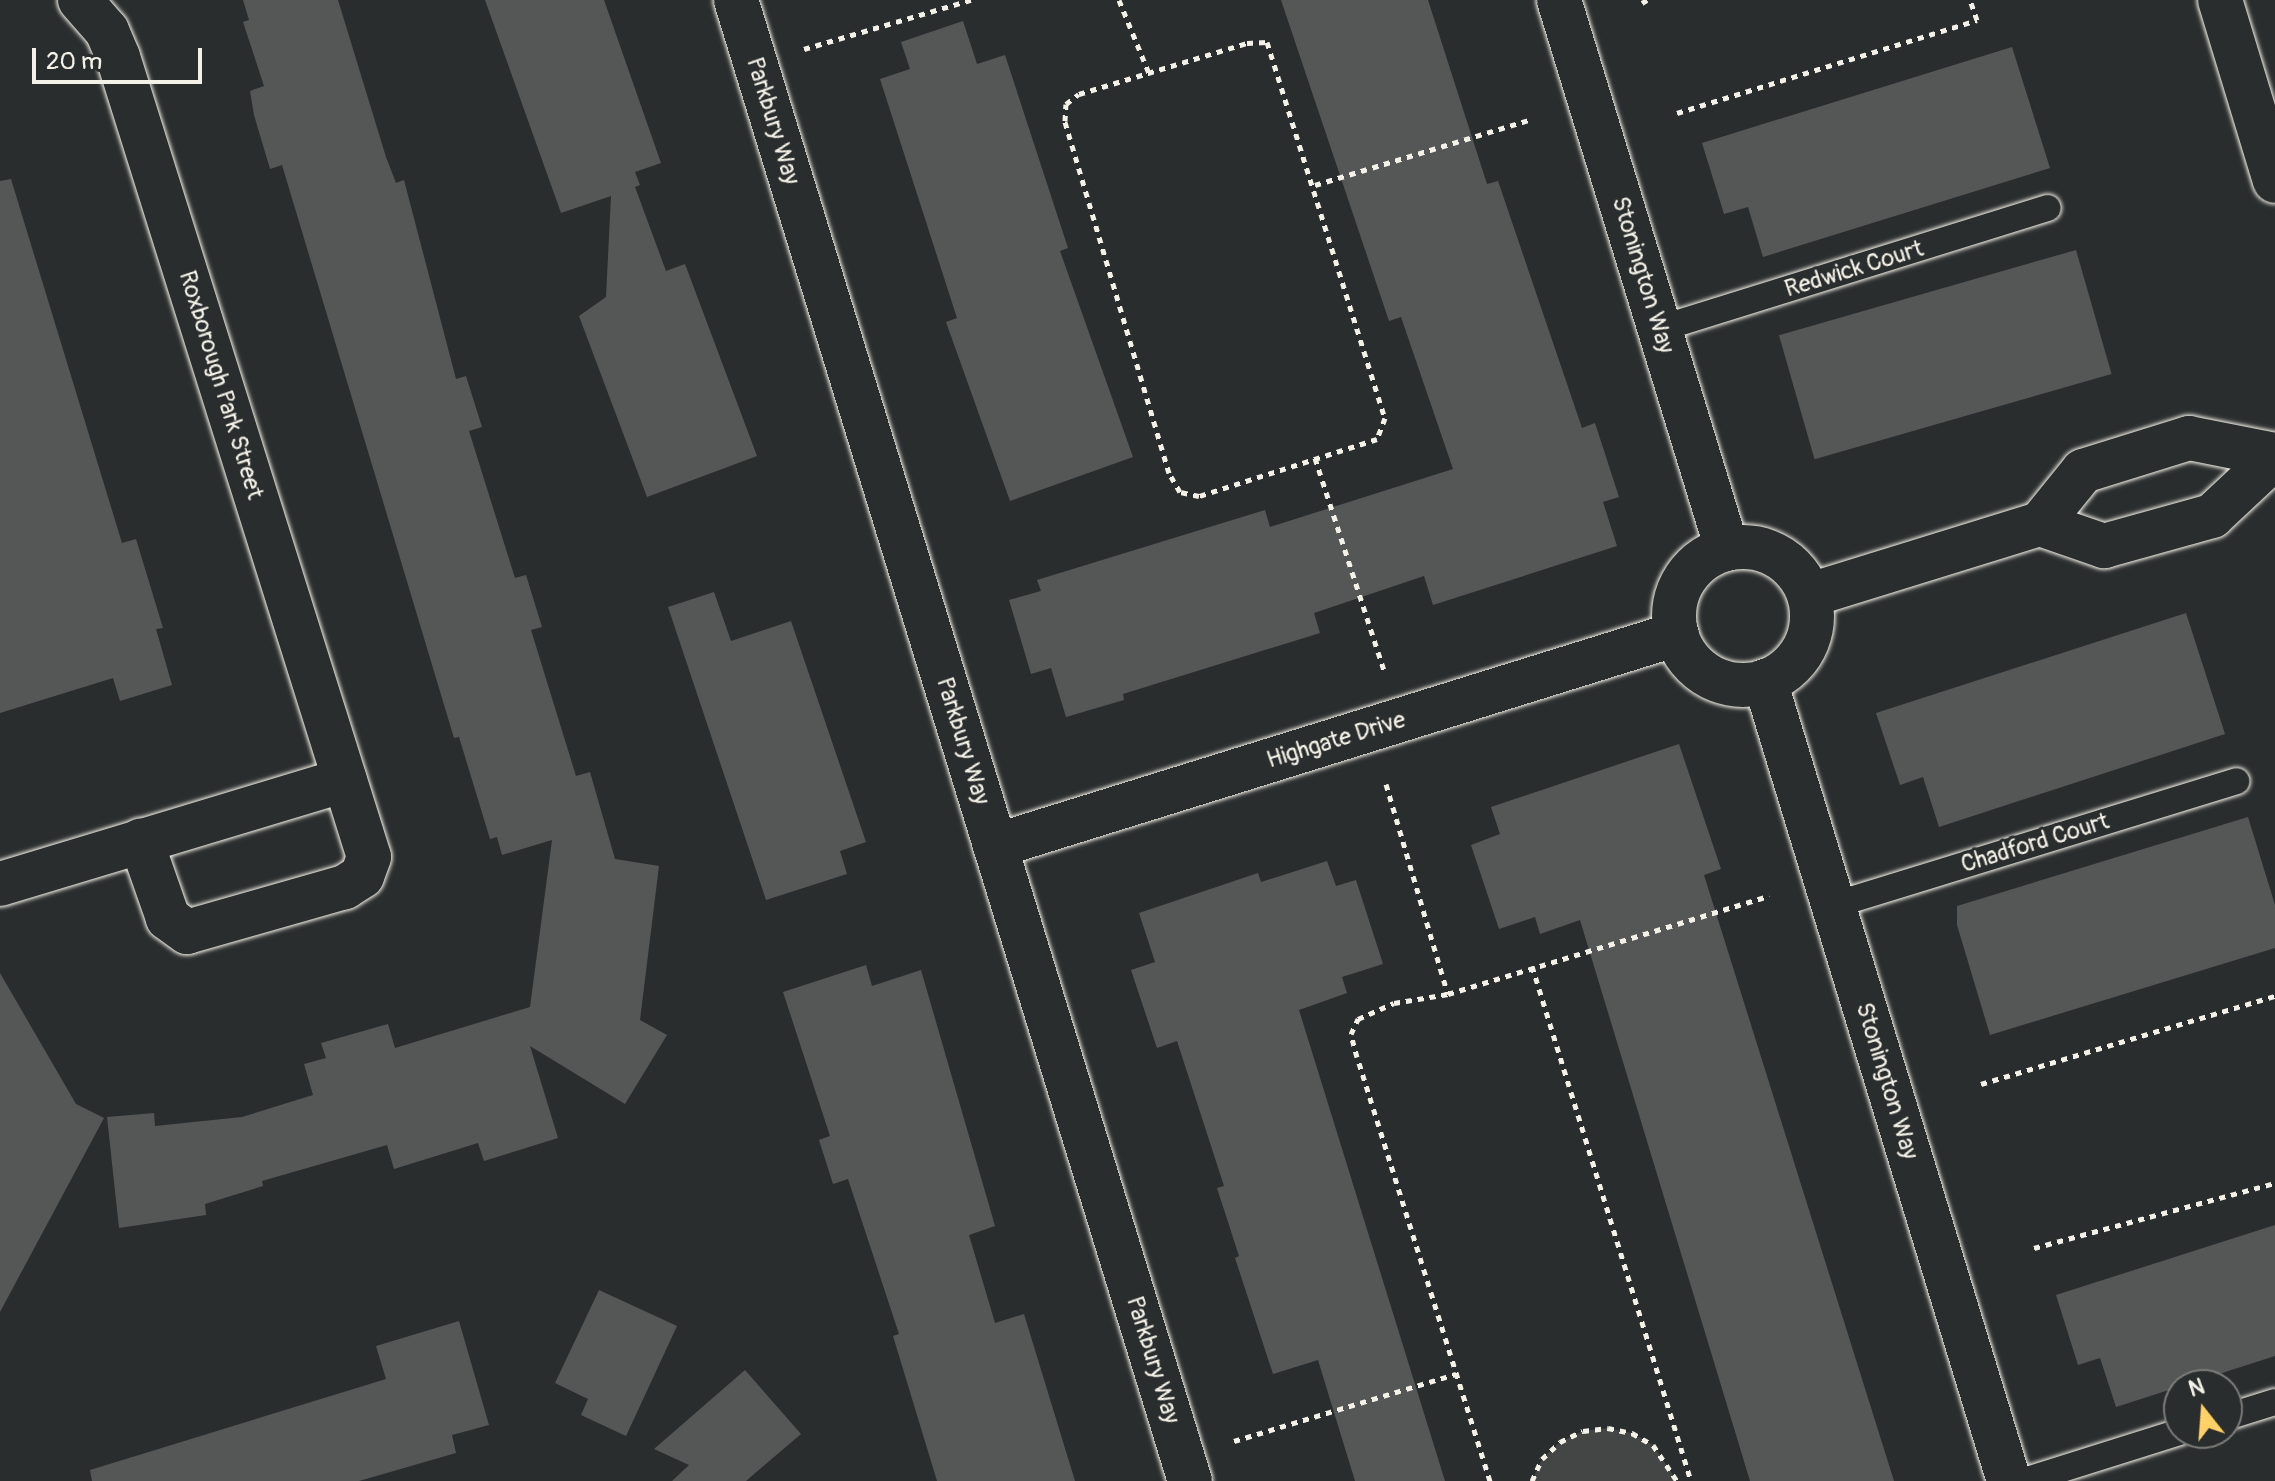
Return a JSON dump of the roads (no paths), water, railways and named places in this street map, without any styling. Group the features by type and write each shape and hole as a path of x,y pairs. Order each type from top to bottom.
{"street":[{"name":"Roxborough Park Street","path":"80,0 107,31 118,57 369,857 362,876 345,887 187,932 168,918 141,841"},
{"name":"Parkbury Way","path":"736,0 1190,1481"},
{"name":"Stonington Way","path":"1559,0 1727,549"},
{"path":"2220,0 2275,181"},
{"path":"1810,595 2040,524 2083,471 2189,438 2275,456"},
{"path":"2040,524 2104,546 2212,516 2275,456"},
{"path":"1727,549 1761,549 1777,555 1792,566 1810,595 1812,625 1801,653 1765,681 1728,683 1711,677 1684,651 1677,634 1674,619 1680,588 1699,563 1727,549"},
{"name":"Highgate Drive","path":"995,846 1677,634"},
{"name":"Stonington Way","path":"1765,681 2009,1481"},
{"path":"0,884 345,780"}],"lane":[{"name":"Redwick Court","path":"1659,329 2048,208"},
{"name":"Chadford Court","path":"1834,905 2236,781"},
{"path":"2243,1412 2275,1402"},
{"path":"2024,1481 2163,1437"}]}
